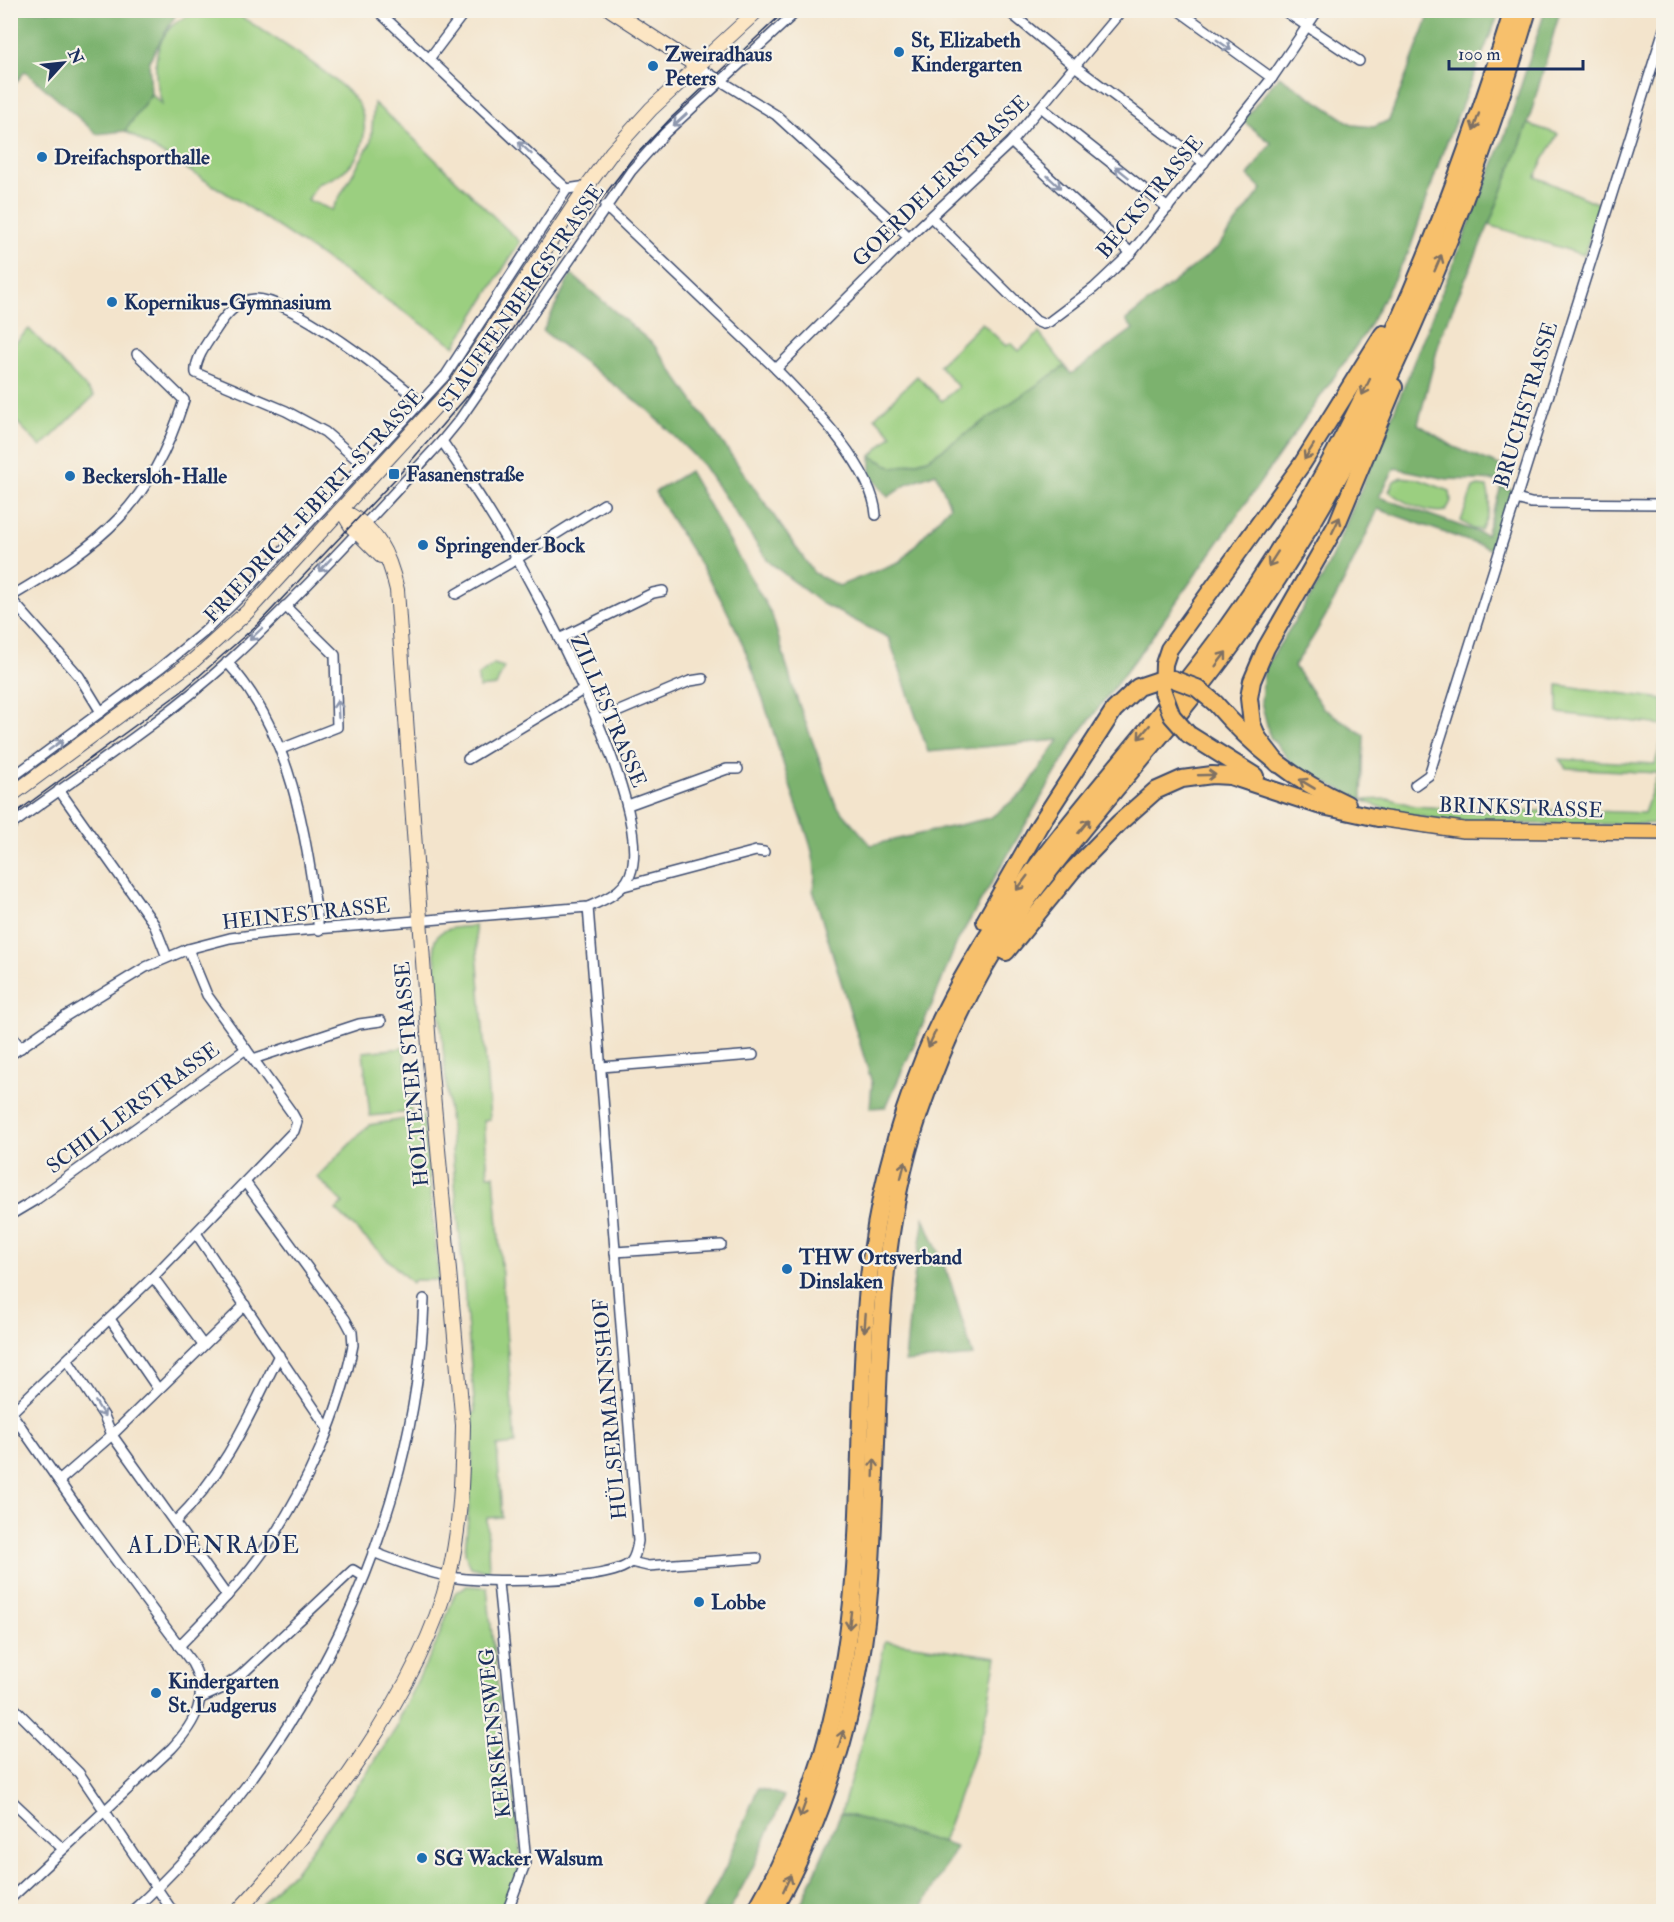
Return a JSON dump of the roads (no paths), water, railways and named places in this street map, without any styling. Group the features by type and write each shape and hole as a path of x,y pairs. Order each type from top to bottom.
{"highway":[{"path":"957,986 984,940 1046,852 1199,664 1265,572 1322,477 1408,296 1456,178 1513,10"},
{"path":"772,1911 811,1832 847,1719 861,1654 865,1525 879,1343 891,1227 919,1116 951,1034 980,975 1026,903 1062,853 1210,674 1270,590 1334,484 1415,317 1473,174 1528,10"},
{"path":"1276,789 1188,734 1172,716 1166,683 1169,649 1302,464 1408,296"},
{"path":"1278,764 1258,738 1252,724 1249,698 1252,681 1266,648 1321,554 1351,494 1400,373 1415,317"},
{"path":"865,1525 864,1342 876,1224 904,1112 925,1056 983,924 1075,768 1126,696 1138,687 1166,683 1197,688 1215,703 1250,743 1278,764 1324,794 1378,818"},
{"path":"951,1034 1019,934 1073,870 1140,802 1168,784 1198,776 1230,776 1276,789 1318,805 1378,818"},
{"path":"755,1911 796,1828 818,1767 835,1704 863,1561"}],"main road":[{"name":"BRINKSTRASSE","path":"1378,818 1463,830 1664,832"}],"street":[{"path":"377,10 567,189 587,186"},
{"path":"429,59 466,10"},
{"path":"611,10 776,115 909,237"},
{"name":"FRIEDRICH-EBERT-STRASSE","path":"10,796 193,661 247,612 456,384 612,152 651,109 758,10"},
{"name":"STAUFFENBERGSTRASSE","path":"10,826 188,696 228,662 285,606 442,441 476,397 631,171 665,134 798,10"},
{"path":"1007,10 1076,67 1204,163"},
{"name":"GOERDELERSTRASSE","path":"776,369 909,237 1011,142 1042,108 1122,10"},
{"path":"1178,10 1272,78"},
{"path":"1283,10 1359,62"},
{"name":"BECKSTRASSE","path":"932,218 1035,321 1043,324 1049,322 1094,288 1131,253 1272,78 1318,10"},
{"name":"BRUCHSTRASSE","path":"1415,785 1429,775 1664,29"},
{"path":"1042,108 1168,208"},
{"path":"1011,142 1131,253"},
{"name":"FRIEDRICH-EBERT-STRASSE","path":"10,779 204,632 446,375 567,189"},
{"path":"605,206 819,413 848,453 875,500 876,515"},
{"path":"362,464 325,432 305,421 247,393 200,376 195,368 221,323 242,301 258,299 301,318 374,363 420,402"},
{"path":"101,712 79,676 10,598 81,554 104,534 131,505 160,464 184,400 137,354"},
{"name":"ZILLESTRASSE","path":"442,441 517,559 584,690 616,767 627,806 633,866 624,886"},
{"name":"HOLTENER STRASSE","path":"358,527 361,490"},
{"path":"1516,499 1532,503 1664,504"},
{"path":"456,594 604,504"},
{"name":"HOLTENER STRASSE","path":"237,1911 269,1878 323,1809 386,1716 424,1642 449,1577 457,1539 462,1484 463,1425 420,920 397,590 382,545 358,527 342,511"},
{"path":"332,521 358,527"},
{"path":"559,639 653,593 663,591"},
{"path":"281,749 333,731 339,721 335,655 285,606"},
{"path":"228,662 264,709 281,749 301,823 319,930"},
{"path":"596,721 690,681 703,679"},
{"path":"468,759 584,690"},
{"path":"627,806 727,769 738,769"},
{"path":"59,790 154,924 167,957"},
{"path":"420,920 588,908 624,886 756,851 764,852"},
{"name":"HÜLSERMANNSHOF","path":"588,908 638,1541 632,1562"},
{"name":"HEINESTRASSE","path":"10,1055 115,985 167,957 188,949 267,933 420,920"},
{"path":"10,1899 188,1731 199,1710 201,1698 199,1676 11,1412 153,1277 294,1131 297,1122 207,994 188,949"},
{"path":"253,1059 359,1024 381,1021"},
{"path":"10,1034 21,1048"},
{"name":"SCHILLERSTRASSE","path":"10,1215 37,1199 246,1049"},
{"path":"601,1067 753,1055"},
{"path":"179,1646 227,1596 272,1537 328,1428 353,1345 352,1332 345,1319 245,1182"},
{"path":"196,1233 328,1428"},
{"path":"615,1252 721,1245"},
{"path":"153,1277 203,1345"},
{"path":"130,1911 158,1887 218,1819 273,1746 319,1670 346,1618 373,1551 393,1490 415,1392 423,1333 424,1299"},
{"path":"59,1481 112,1434 245,1305"},
{"path":"110,1319 158,1389"},
{"path":"175,1522 197,1500 234,1448 279,1355"},
{"path":"68,1360 105,1416 112,1434 227,1596"},
{"path":"373,1551 449,1577 498,1583 612,1572 632,1562 648,1566 757,1558"},
{"path":"201,1698 221,1689 240,1676 353,1570 363,1576"},
{"name":"KERSKENSWEG","path":"498,1583 525,1851 525,1864 507,1911"},
{"path":"10,1704 59,1750 105,1810 173,1911"},
{"path":"12,1803 63,1849"}],"tram line":[{"path":"10,817 181,692 258,624 397,477 470,393 577,231 632,159 671,118 786,10"}],"place":[{"name":"St, Elizabeth Kindergarten","path":"899,52"},
{"name":"Zweiradhaus Peters","path":"653,66"},
{"name":"Dreifachsporthalle","path":"42,157"},
{"name":"Kopernikus-Gymnasium","path":"112,302"},
{"name":"Fasanenstraße","path":"394,474"},
{"name":"Beckersloh-Halle","path":"70,476"},
{"name":"Springender Bock","path":"423,545"},
{"name":"THW Ortsverband Dinslaken","path":"787,1269"},
{"name":"Lobbe","path":"699,1602"},
{"name":"Kindergarten St. Ludgerus","path":"156,1693"},
{"name":"SG Wacker Walsum","path":"422,1858"}],"district":[{"name":"ALDENRADE","path":"214,1545"}]}
